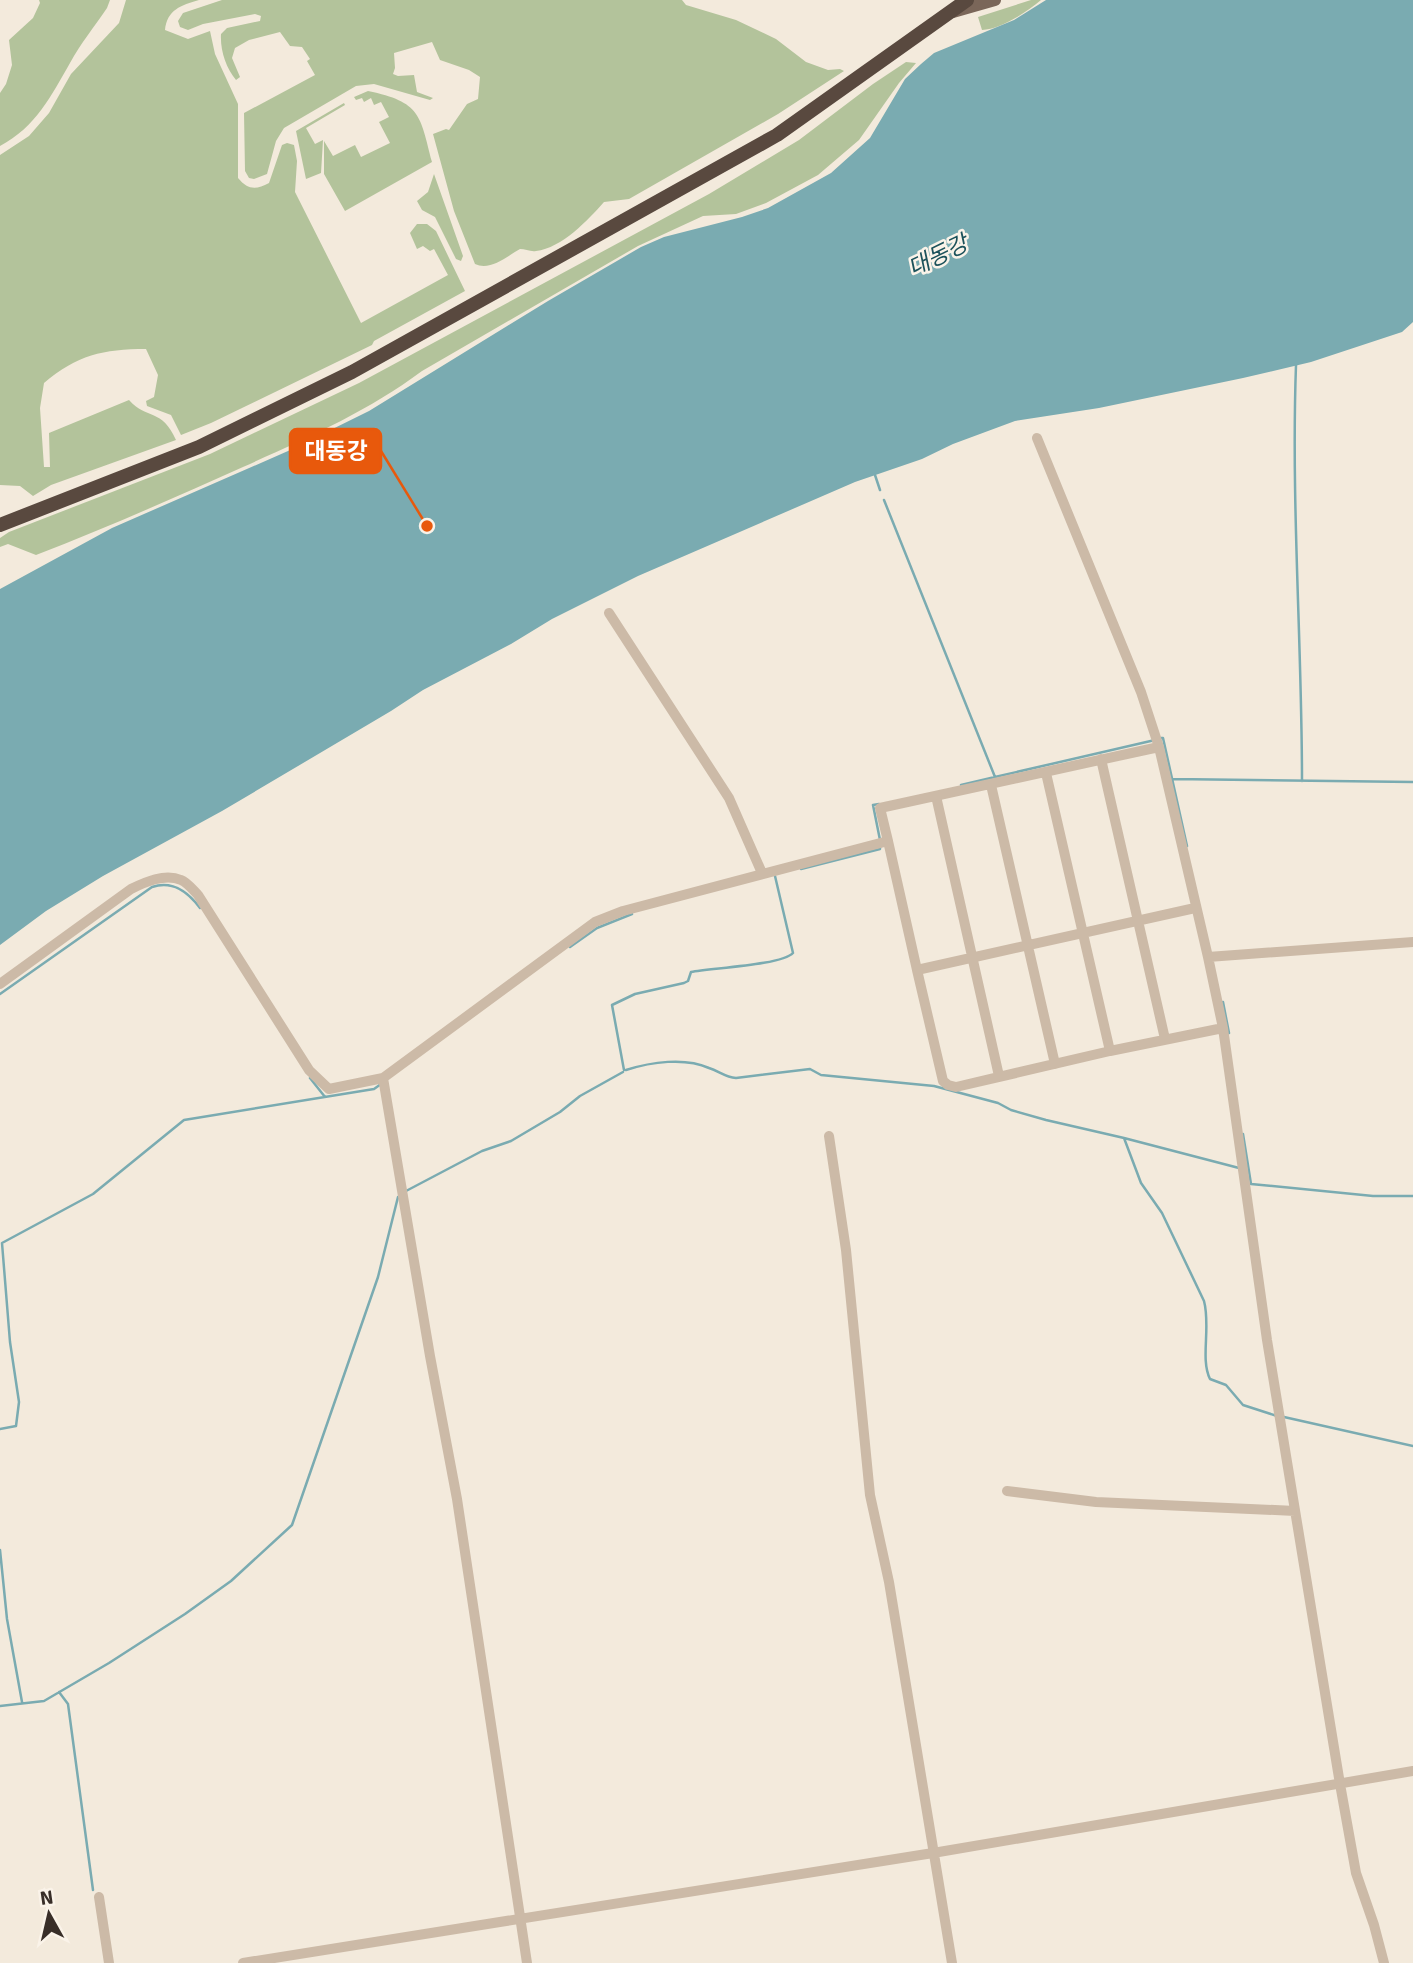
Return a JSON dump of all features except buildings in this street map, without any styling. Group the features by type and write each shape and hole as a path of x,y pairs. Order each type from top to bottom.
{"highway":[{"path":"0,525 199,447 308,395 777,135 967,0"}],"main road":[{"path":"950,13 995,0"}],"street":[{"path":"1037,438 1141,692 1159,747 1208,957 1223,1028 1265,1327 1340,1784 1356,1873 1384,1963"},
{"path":"609,613 729,798 762,873"},
{"path":"1159,747 880,808 943,1081 948,1085 956,1087 1223,1028"},
{"path":"1101,760 1165,1040"},
{"path":"1046,773 1110,1051"},
{"path":"991,785 1055,1064"},
{"path":"936,796 999,1076"},
{"path":"0,984 131,889 162,878 181,880 198,895 309,1070 329,1088 383,1078 595,922 623,911 888,841"},
{"path":"917,970 1195,908"},
{"path":"1208,957 1413,942"},
{"path":"383,1078 430,1358 457,1499 527,1963"},
{"path":"829,1136 846,1250 870,1495 889,1582 952,1963"},
{"path":"1007,1492 1096,1502 1295,1511"},
{"path":"243,1963 933,1853 1413,1771"},
{"path":"99,1898 109,1963"}],"green space":[{"path":"39,0 110,0 41,110 23,130 0,146 0,93 12,65 9,40 33,18"},
{"path":"126,0 199,0 176,9 166,23 165,30 188,39 210,31 215,54 238,104 238,178 252,188 269,183 282,145 294,145 297,161 295,192 361,323 448,275 434,249 430,251 423,246 417,249 410,233 417,224 427,224 436,231 465,291 374,341 372,345 181,435 171,415 147,406 146,401 154,397 158,375 146,349 104,352 79,360 44,383 40,408 44,467 50,467 49,433 129,400 165,423 176,440 51,485 33,496 20,486 0,485 0,155 29,136 49,113 71,74 119,23"},
{"path":"222,0 682,0 686,5 736,20 776,39 806,62 828,70 844,71 778,114 629,199 604,202 574,232 555,245 536,251 520,249 498,262 481,266 475,264 454,211 433,134 449,130 467,104 478,99 480,77 469,70 440,60 432,42 394,53 393,74 414,75 417,92 433,98 430,100 374,84 356,86 284,128 276,141 267,174 249,178 245,171 244,113 315,75 307,61 310,59 302,47 290,46 280,32 249,40 235,48 232,58 240,77 236,80 224,58 221,34 227,28 260,21 261,16 255,14 203,24 188,30 180,27 178,21 183,13"},
{"path":"1031,0 1041,0 1021,15 982,30 978,17"},
{"path":"906,62 916,63 859,140 818,175 766,203 736,214 703,216 638,246 422,371 358,412 243,467 36,555 8,544 0,547 0,538 9,532 210,454 359,383 709,194 799,140"},
{"path":"368,91 399,100 415,113 432,162 345,211 324,174 324,141 333,156 355,145 361,157 390,143 379,122 389,117 381,102 374,105 371,98 364,102 362,98 356,100 354,97"},
{"path":"344,103 345,105 306,128 315,144 323,140 321,173 306,179 296,131"},
{"path":"434,174 463,256 461,261 456,259 435,217 422,210 417,201 428,192"}],"water":[{"path":"1046,0 1413,0 1413,322 1402,332 1311,362 1099,408 1015,421 953,444 922,459 855,482 638,576 552,619 511,644 423,690 222,811 103,876 46,911 0,945 0,589 112,528 288,451 369,411 641,247 664,237 768,208 831,173 870,138 905,79 934,53 1014,20"}],"waterway":[{"path":"1296,365 1295,469 1302,781"},
{"path":"875,475 880,490"},
{"path":"884,500 995,777 1155,740"},
{"path":"1161,738 1187,846"},
{"path":"961,785 995,777"},
{"path":"1173,779 1413,782"},
{"path":"879,804 873,805 880,840"},
{"path":"801,869 880,847"},
{"path":"624,1070 612,1005 635,994 684,983 688,981 691,972 761,963 793,953 775,876"},
{"path":"0,994 152,887 173,886 190,897 200,908"},
{"path":"570,947 597,928 632,914"},
{"path":"1223,1002 1229,1033"},
{"path":"626,1070 657,1063 679,1062 700,1065 736,1078 810,1069 821,1075 934,1086 998,1103 1011,1110 1046,1120 1124,1138 1141,1183 1162,1213 1204,1301 1206,1362 1210,1379 1226,1385 1243,1405 1277,1416"},
{"path":"406,1191 482,1151 511,1141 560,1112 580,1096 623,1072"},
{"path":"310,1078 325,1097"},
{"path":"0,1429 16,1426 19,1402 10,1342 2,1243 93,1194 184,1120 374,1089 381,1084"},
{"path":"1243,1134 1251,1184 1373,1196 1413,1196"},
{"path":"1124,1138 1239,1168"},
{"path":"0,1706 44,1701 109,1663 231,1581 292,1525 378,1277 398,1197"},
{"path":"1284,1417 1413,1446"},
{"path":"0,1550 7,1619 22,1702"},
{"path":"59,1692 68,1704 93,1890"}],"place":[{"name":"대동강","path":"427,526"}]}
